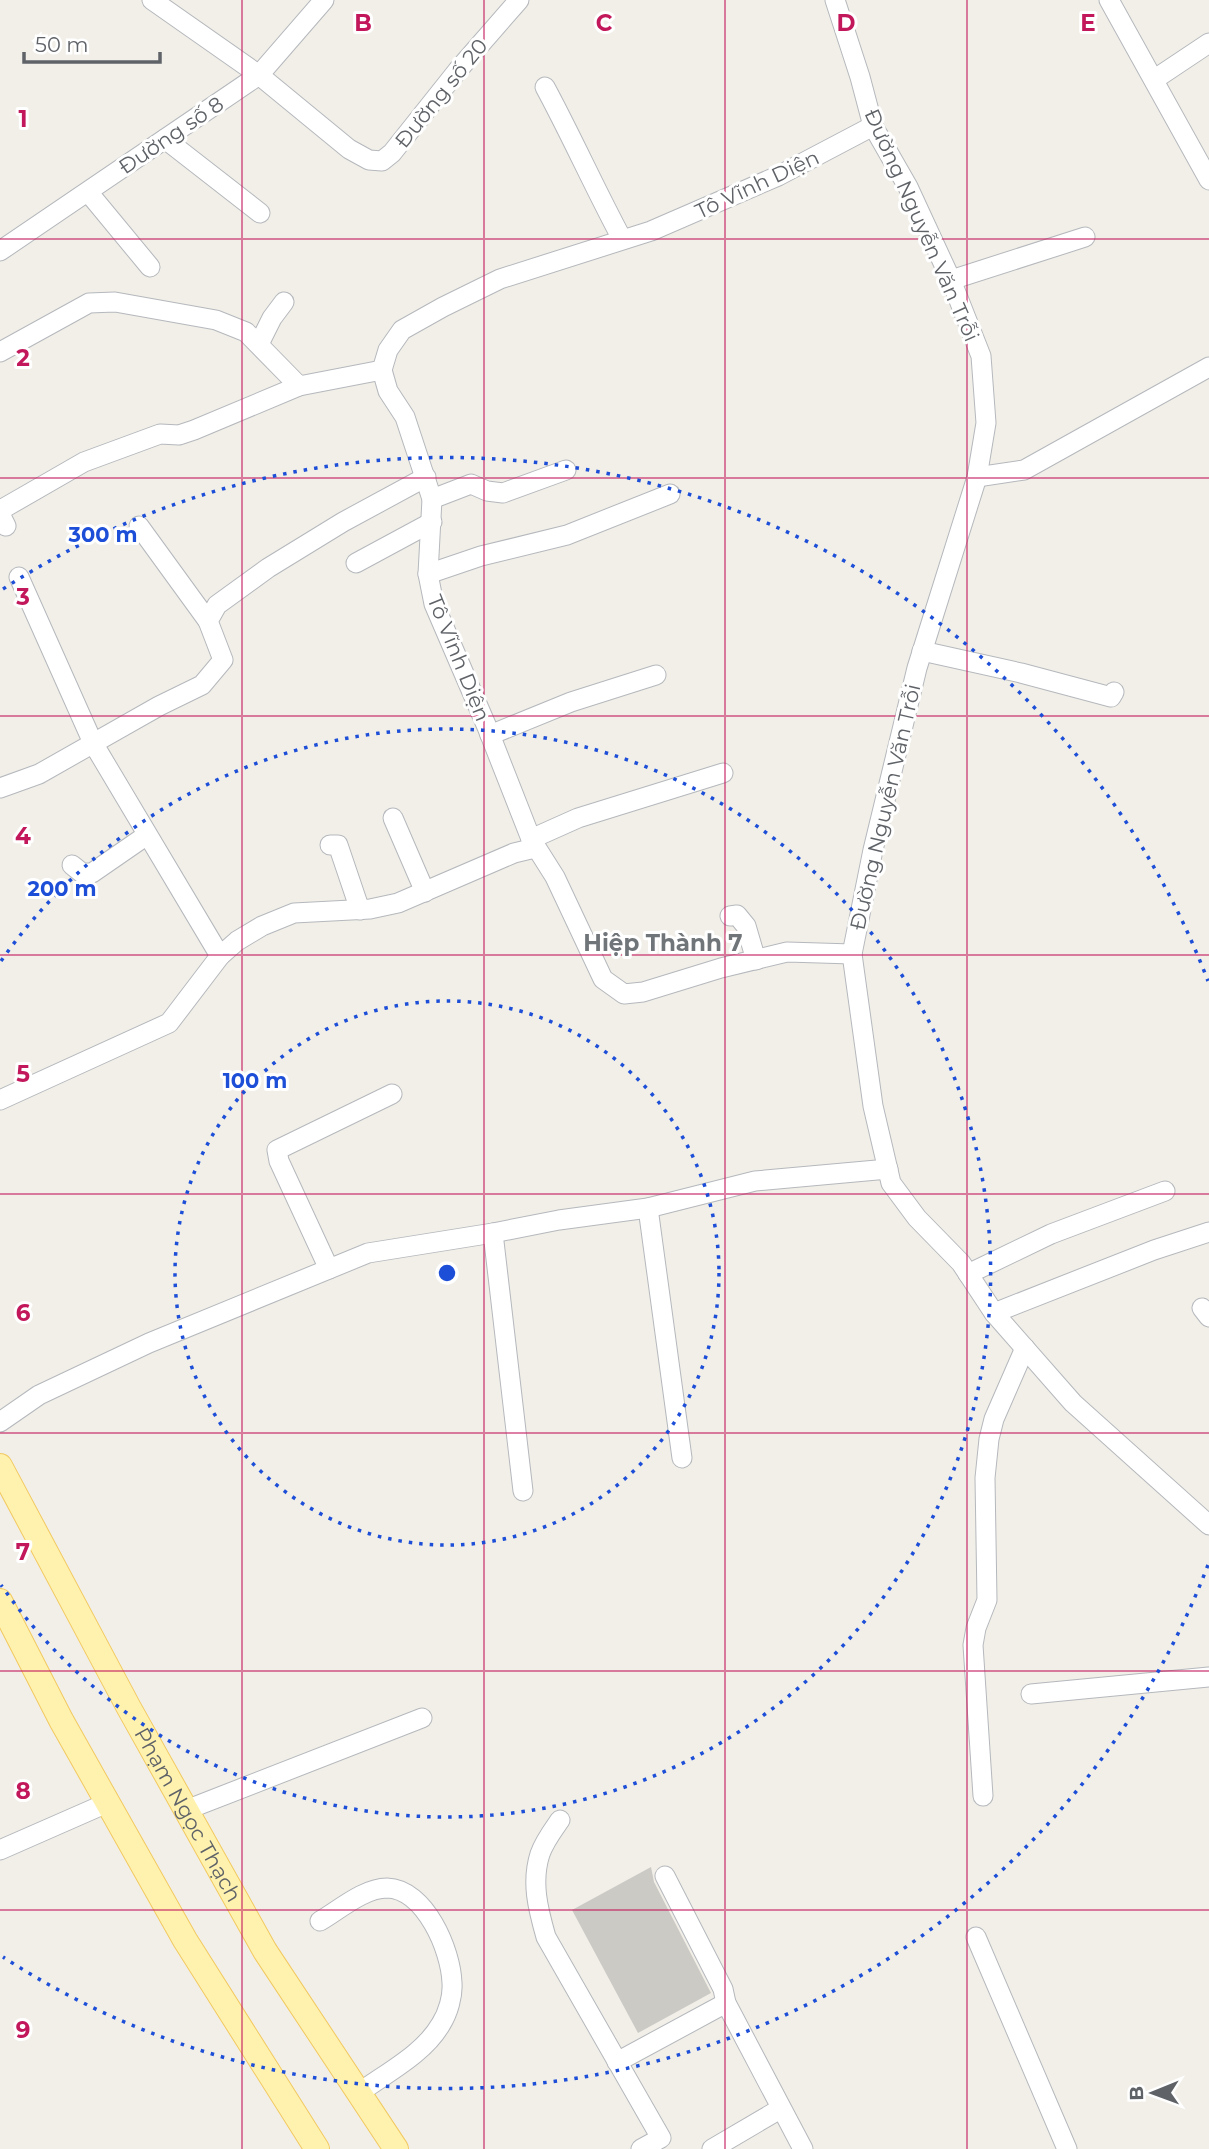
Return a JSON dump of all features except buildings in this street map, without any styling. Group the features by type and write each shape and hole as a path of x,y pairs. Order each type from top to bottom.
{"main road":[{"name":"Phạm Ngọc Thạch","path":"0,1466 265,1951 392,2148"},
{"path":"0,1601 107,1803 185,1940 317,2149"}],"street":[{"name":"Đường số 20","path":"152,0 174,7 349,149 369,160 382,160 392,153 458,70 519,0"},
{"name":"Đường số 8","path":"0,251 259,75 324,0"},
{"name":"Đường Nguyễn Văn Trỗi","path":"835,0 873,126 908,187 951,280 981,356 986,423 977,477 922,651 873,850 852,954 873,1106 891,1183 917,1218 961,1263 994,1313 1073,1403 1205,1517"},
{"path":"1109,0 1203,158 1209,180"},
{"path":"1155,79 1209,43"},
{"path":"545,87 591,183 622,239"},
{"name":"Tô Vĩnh Diện","path":"852,954 787,952 643,992 624,994 603,979 555,877 533,843 434,604 428,574 432,499 405,416 388,391 382,370 388,350 402,330 499,279 651,231 766,181 873,126"},
{"path":"164,139 260,213"},
{"path":"88,192 150,267"},
{"path":"951,280 1085,237"},
{"path":"0,352 89,303 115,302 216,320 246,332 299,386"},
{"path":"259,344 284,302"},
{"path":"977,477 1024,470 1209,367"},
{"path":"6,526 1,516 4,508 84,462 160,434 179,435 194,430 299,386 382,370"},
{"path":"432,499 471,484 487,491 503,493 566,470"},
{"path":"208,621 216,605 268,568 343,522 426,477"},
{"path":"428,574 481,556 567,535 670,494"},
{"path":"356,563 432,522"},
{"path":"0,789 39,774 159,706 202,685 223,660 208,621 139,526"},
{"path":"19,577 93,743 220,956"},
{"path":"922,651 1111,697 1114,692"},
{"path":"490,735 571,702 656,675"},
{"path":"0,1100 169,1023 220,956 262,926 294,913 360,910 398,903 502,858 578,818 723,773"},
{"path":"393,818 425,892"},
{"path":"72,865 82,873 92,873 147,835"},
{"path":"330,845 338,845 360,910"},
{"path":"730,916 737,915 746,926 756,960"},
{"path":"329,1269 279,1161 277,1150 392,1094"},
{"path":"0,1422 39,1395 149,1343 368,1253 559,1220 648,1208 755,1181 888,1169"},
{"path":"968,1274 1051,1234 1165,1191"},
{"path":"648,1208 682,1458"},
{"path":"994,1313 1154,1250 1209,1232"},
{"path":"493,1233 523,1491"},
{"path":"983,1796 973,1645 976,1628 987,1600 985,1478 994,1419 1025,1348"},
{"path":"1031,1694 1209,1676"},
{"path":"186,1810 422,1718"},
{"path":"0,1850 107,1803"},
{"path":"560,1820 540,1852 536,1874 536,1903 546,1937 661,2138 641,2149"},
{"path":"665,1876 723,1989 726,2003 803,2149"},
{"path":"320,1921 377,1889 394,1889 413,1897 423,1909 443,1943 450,1964 453,1984 451,1998 441,2025 422,2047 359,2093"},
{"path":"976,1937 1067,2149"},
{"path":"617,2062 726,2003"},
{"path":"712,2149 780,2109"}],"district":[{"name":"Hiệp Thành 7","path":"663,943"}]}
